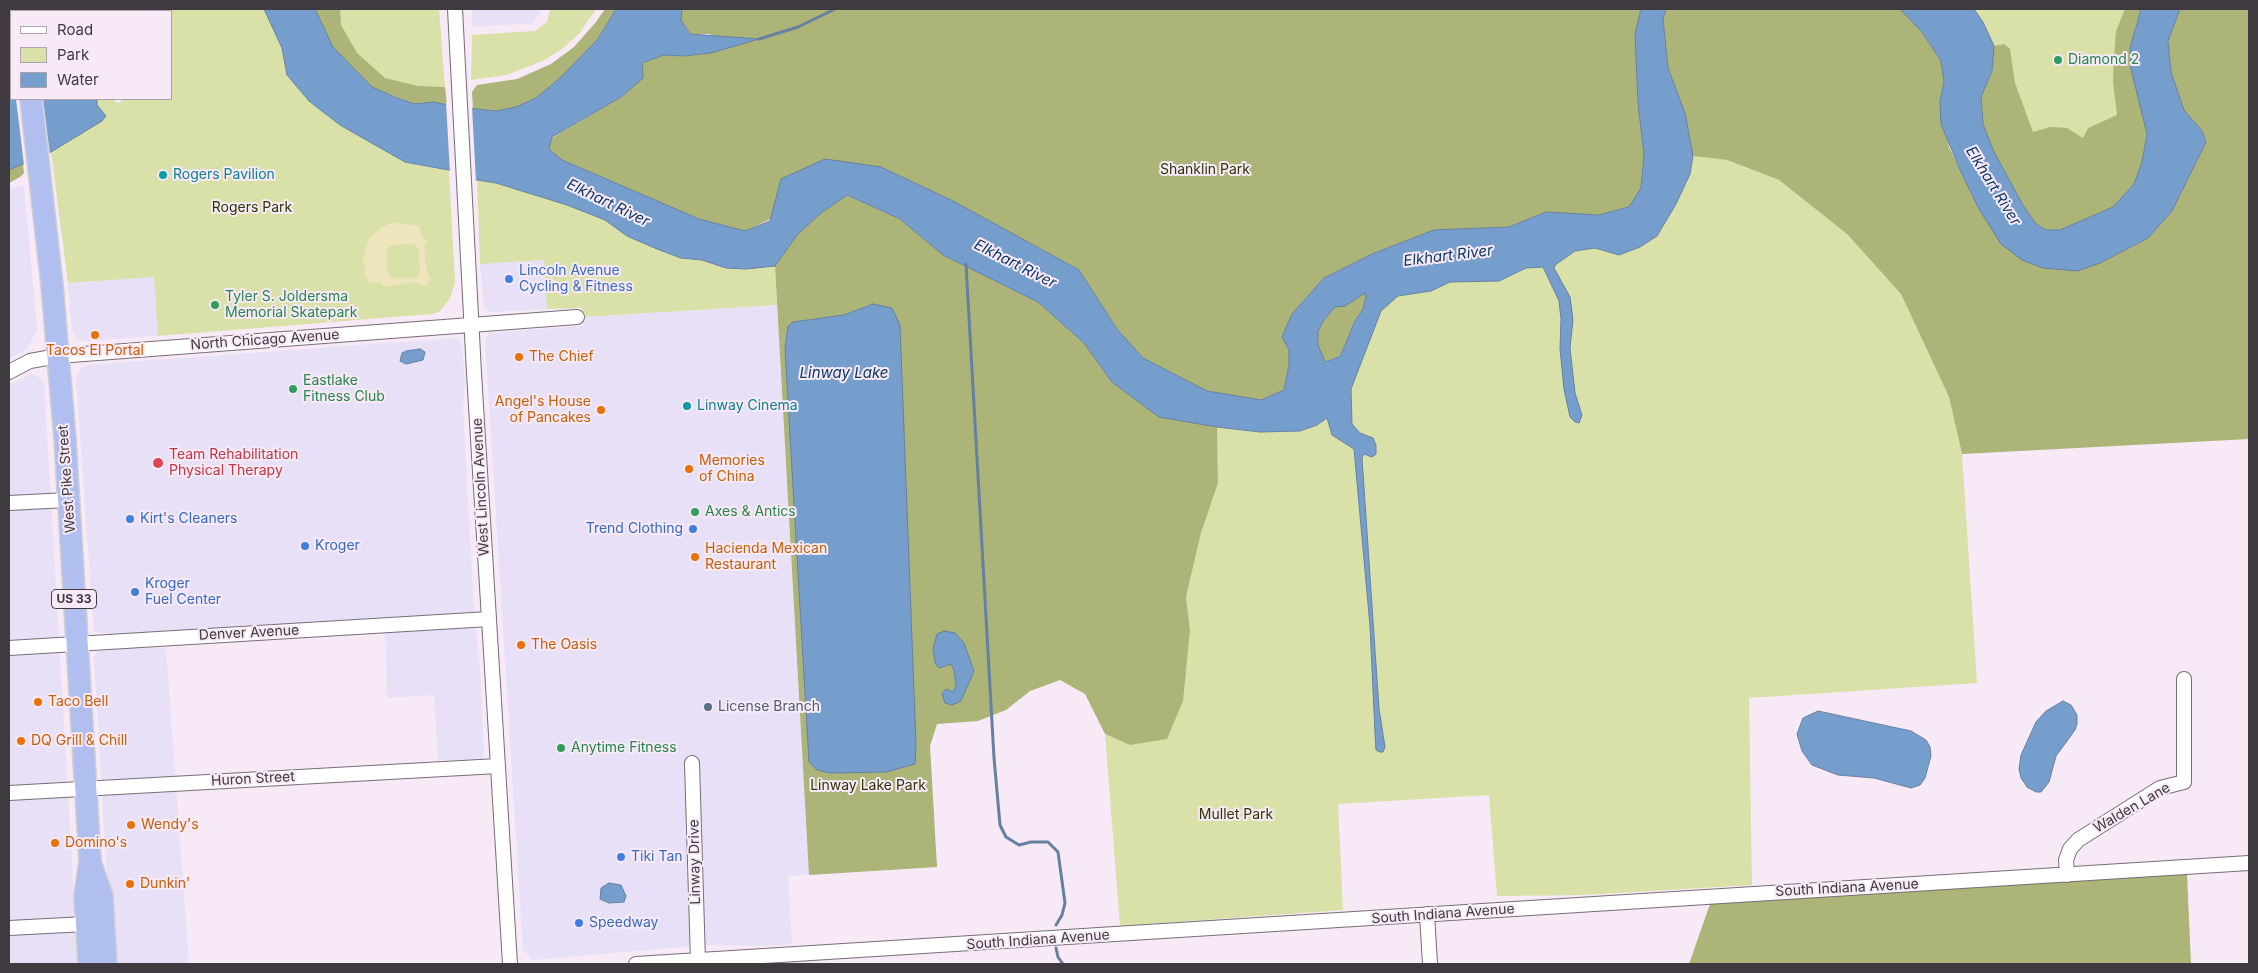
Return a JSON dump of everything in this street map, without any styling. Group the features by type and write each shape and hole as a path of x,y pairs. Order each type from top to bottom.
{"highway":[{"name":"West Pike Street","path":"31,100 58,356 68,500 90,860 85,896 88,964"},
{"name":"West Pike Street","path":"90,860 102,896 106,964"}],"street":[{"name":"West Lincoln Avenue","path":"455,9 458,89 466,196 510,964"},
{"name":"North Chicago Avenue","path":"9,372 30,361 58,356 577,317"},
{"path":"9,503 68,500"},
{"name":"Denver Avenue","path":"9,648 489,619"},
{"name":"Walden Lane","path":"2067,875 2066,860 2070,849 2078,840 2160,788 2184,782 2184,679"},
{"name":"Linway Drive","path":"692,763 698,960"},
{"name":"Huron Street","path":"9,792 498,766"},
{"name":"South Indiana Avenue","path":"638,964 1214,930 1427,914 2249,863"},
{"path":"1427,914 1430,964"},
{"path":"9,928 86,924"}],"shaded area":[{"path":"472,9 541,9 541,12 533,23 472,27"},
{"path":"24,186 37,329 28,348 9,359 9,188"},
{"path":"544,260 547,309 491,312 484,307 480,264"},
{"path":"154,277 158,336 84,341 77,339 72,331 68,283"},
{"path":"777,305 809,875 788,876 792,944 768,946 706,945 532,960 523,949 485,339 489,333 583,326 583,317"},
{"path":"456,338 462,344 465,382 463,410 484,753 481,760 471,763 467,760 438,760 434,695 387,698 385,620 137,635 94,632 76,379 79,371 86,365"},
{"path":"31,374 36,375 44,383 78,964 9,964 9,385"},
{"path":"166,648 189,964 112,964 94,657 97,652 105,649"}],"green space":[{"name":"Rogers Park","path":"264,9 282,48 287,75 309,101 340,125 405,162 449,171 455,283 450,298 440,311 432,314 158,336 154,277 68,283 51,152 102,121 106,116 97,105 97,100 114,100 116,103 120,103 122,100 172,100 172,10 160,10"},
{"path":"315,9 439,9 445,87 434,102 395,97"},
{"path":"315,9 340,9 341,25 357,53 385,78 418,86 445,87 447,105 434,102 414,104 372,87 333,47"},
{"path":"550,9 596,9 579,34 562,49 543,61 506,75 471,80 472,35 535,31 547,22"},
{"path":"605,9 616,9 598,39 560,78 536,98 516,107 496,111 473,109 472,92 477,85 517,79 551,64 574,47"},
{"name":"Shanklin Park","path":"682,9 1641,9 1635,34 1638,103 1644,155 1641,188 1629,207 1599,215 1546,212 1509,227 1434,230 1372,254 1324,278 1292,314 1282,337 1289,350 1289,365 1284,390 1261,400 1207,391 1143,358 1117,329 1079,270 955,202 881,167 745,231 699,219 562,160 549,149 552,138 621,97 642,78 642,63 664,55 684,56 711,53 711,34 690,34 681,20"},
{"path":"1666,9 1900,9 1922,32 1941,61 1944,82 1940,101 1949,147 1979,209 2100,263 2148,238 2172,211 2206,142 2202,131 2184,110 2171,72 2168,41 2179,10 2249,9 2249,439 1962,454 1949,397 1901,294 1847,234 1779,180 1727,160 1693,156 1685,113 1668,68 1663,19"},
{"path":"1974,9 2141,9 2135,28 2141,105 2060,230"},
{"path":"2125,9 2141,9 2135,28 2141,105 2147,134 2142,162 2134,184 2113,207 2060,230 2046,230 2036,224 2023,205 1994,152 1983,124 1981,97 1992,71 1994,46 2004,44 2010,49 2015,83 2033,132 2050,127 2067,128 2083,138 2088,128 2117,115 2113,82 2114,56 2116,31"},
{"name":"Mullet Park","path":"1693,156 1727,160 1779,180 1847,234 1901,294 1949,397 1962,454 1977,683 1749,698 1752,885 1584,895 1497,896 1489,795 1338,804 1343,910 1120,926 1105,734 1130,745 1190,630 1186,597 1201,533 1218,483 1217,427 1260,432 1300,431 1317,425 1327,418 1332,435 1354,449 1370,626 1375,733 1383,751 1385,747 1379,709 1362,458 1373,438 1360,433 1352,424 1351,389 1381,311 1398,296 1431,291 1450,282 1499,281 1526,268 1543,267 1559,301 1561,319 1560,349 1568,409 1582,415 1575,393 1570,348 1572,331 1557,273 1554,268 1555,264 1575,251 1595,248 1604,250 1657,236 1676,204 1690,174"},
{"path":"23,164 24,173 9,183 9,170"},
{"path":"477,180 496,183 567,205 605,220 627,236 681,258 702,260 726,268 746,269 775,266 777,305 583,317 582,308 547,309 544,260 480,264"},
{"name":"Linway Lake Park","path":"846,195 900,219 943,255 1038,302 1084,343 1112,382 1159,416 1217,427 1218,483 1201,533 1186,597 1190,630 1183,701 1167,739 1130,745 1105,734 1085,694 1060,680 1030,691 1006,710 978,721 937,724 930,746 937,867 809,875 775,266 797,235 821,213","holes":["873,304 886,772 793,322 844,315"]},
{"path":"1365,292 1367,296 1363,309 1354,323 1344,348 1338,357 1324,362 1318,345 1318,331 1324,320 1335,307 1345,305"},
{"path":"2176,867 2187,874 2191,964 1689,964 1710,904"}],"sand":[{"path":"394,222 419,226 423,238 427,242 424,245 426,270 431,279 425,286 412,282 384,287 381,283 369,282 366,277 363,259 368,240 380,228","holes":["413,244 418,248 420,274 416,278 392,278 387,271 387,249 392,245"]}],"water":[{"path":"89,9 161,9 160,10 87,10"},
{"name":"Elkhart River","path":"264,9 315,9 333,47 372,87 414,104 434,102 456,107 496,111 516,107 536,98 560,78 598,39 616,9 682,9 681,20 690,34 759,39 711,53 684,56 664,55 642,63 643,78 621,97 552,137 549,149 562,160 699,219 745,231 770,221 781,179 825,159 881,167 955,202 1079,270 1117,329 1143,358 1207,391 1261,400 1284,390 1289,365 1289,350 1282,337 1292,314 1324,278 1372,254 1434,230 1509,227 1546,212 1599,215 1629,207 1641,188 1644,155 1638,103 1635,34 1641,9 1666,9 1663,19 1668,68 1685,113 1693,156 1690,174 1676,204 1657,236 1640,247 1619,255 1595,248 1575,251 1555,265 1554,268 1570,297 1573,320 1570,348 1575,393 1582,415 1579,423 1570,417 1564,389 1560,349 1561,319 1559,301 1543,267 1526,268 1499,281 1450,282 1431,291 1398,296 1381,311 1351,389 1352,424 1360,433 1373,438 1376,445 1376,454 1372,457 1364,454 1362,458 1379,709 1385,747 1383,752 1380,752 1376,750 1370,626 1354,449 1332,435 1327,418 1317,425 1300,431 1260,432 1159,417 1112,382 1084,343 1038,302 943,255 900,219 847,195 821,213 797,235 775,266 746,269 726,268 702,260 681,258 657,249 627,236 605,220 567,205 496,183 477,180 459,172 405,162 340,125 309,101 287,75 282,48","holes":["1365,293 1363,309 1354,323 1339,357 1325,362 1318,345 1318,331 1324,320 1335,307 1345,306"]},
{"name":"Elkhart River","path":"1900,9 1974,9 1983,22 1994,46 1992,71 1981,97 1983,124 1994,152 2023,205 2036,224 2046,230 2060,230 2113,207 2134,184 2142,162 2147,134 2131,69 2130,48 2141,9 2180,9 2168,41 2171,72 2184,110 2202,131 2206,142 2172,211 2148,238 2100,263 2077,271 2043,268 2022,260 2001,244 1979,209 1960,170 1941,124 1940,101 1944,82 1941,61 1922,32"},
{"path":"9,95 10,100 97,100 97,105 106,116 102,121 51,152 9,170"},
{"name":"Linway Lake","path":"873,304 892,308 900,325 916,744 915,764 886,772 830,773 817,770 809,762 785,349 788,326 793,322 844,315"},
{"path":"420,349 425,352 423,360 406,364 400,361 402,353"},
{"path":"944,631 955,633 964,643 974,671 961,701 952,705 945,703 942,694 946,689 953,692 956,686 954,670 951,664 939,668 935,663 933,649 937,634"},
{"path":"2063,701 2071,705 2077,715 2077,724 2075,730 2056,756 2049,782 2041,792 2036,792 2027,787 2021,778 2019,769 2021,755 2036,722 2046,711"},
{"path":"1818,711 1911,731 1926,740 1930,747 1931,756 1925,778 1920,785 1911,788 1874,778 1838,775 1812,765 1802,751 1797,734 1803,718"},
{"path":"609,883 621,885 626,896 624,902 609,903 600,899 601,888"}],"pier":[{"path":"16,100 43,100 50,155 24,165"},
{"path":"446,102 472,107 476,182 459,175 450,174"}],"waterway":[{"path":"759,39 798,27 835,9"},
{"path":"966,264 994,758 1000,825 1006,837 1019,845 1031,842 1048,842 1058,852 1065,903 1062,915 1056,925"},
{"path":"1056,948 1058,957 1063,964"}],"place":[{"name":"Diamond 2","path":"2058,60"},
{"name":"Rogers Pavilion","path":"163,175"},
{"name":"Lincoln Avenue Cycling & Fitness","path":"509,279"},
{"name":"Tyler S. Joldersma Memorial Skatepark","path":"215,305"},
{"name":"Tacos El Portal","path":"95,335"},
{"name":"The Chief","path":"519,357"},
{"name":"Eastlake Fitness Club","path":"293,389"},
{"name":"Linway Cinema","path":"687,406"},
{"name":"Angel's House of Pancakes","path":"601,410"},
{"name":"Team Rehabilitation Physical Therapy","path":"158,463"},
{"name":"Memories of China","path":"689,469"},
{"name":"Axes & Antics","path":"695,512"},
{"name":"Kirt's Cleaners","path":"130,519"},
{"name":"Trend Clothing","path":"693,529"},
{"name":"Kroger","path":"305,546"},
{"name":"Hacienda Mexican Restaurant","path":"695,557"},
{"name":"Kroger Fuel Center","path":"135,592"},
{"name":"The Oasis","path":"521,645"},
{"name":"Taco Bell","path":"38,702"},
{"name":"License Branch","path":"708,707"},
{"name":"DQ Grill & Chill","path":"21,741"},
{"name":"Anytime Fitness","path":"561,748"},
{"name":"Wendy's","path":"131,825"},
{"name":"Domino's","path":"55,843"},
{"name":"Tiki Tan","path":"621,857"},
{"name":"Dunkin'","path":"130,884"},
{"name":"Speedway","path":"579,923"}]}
